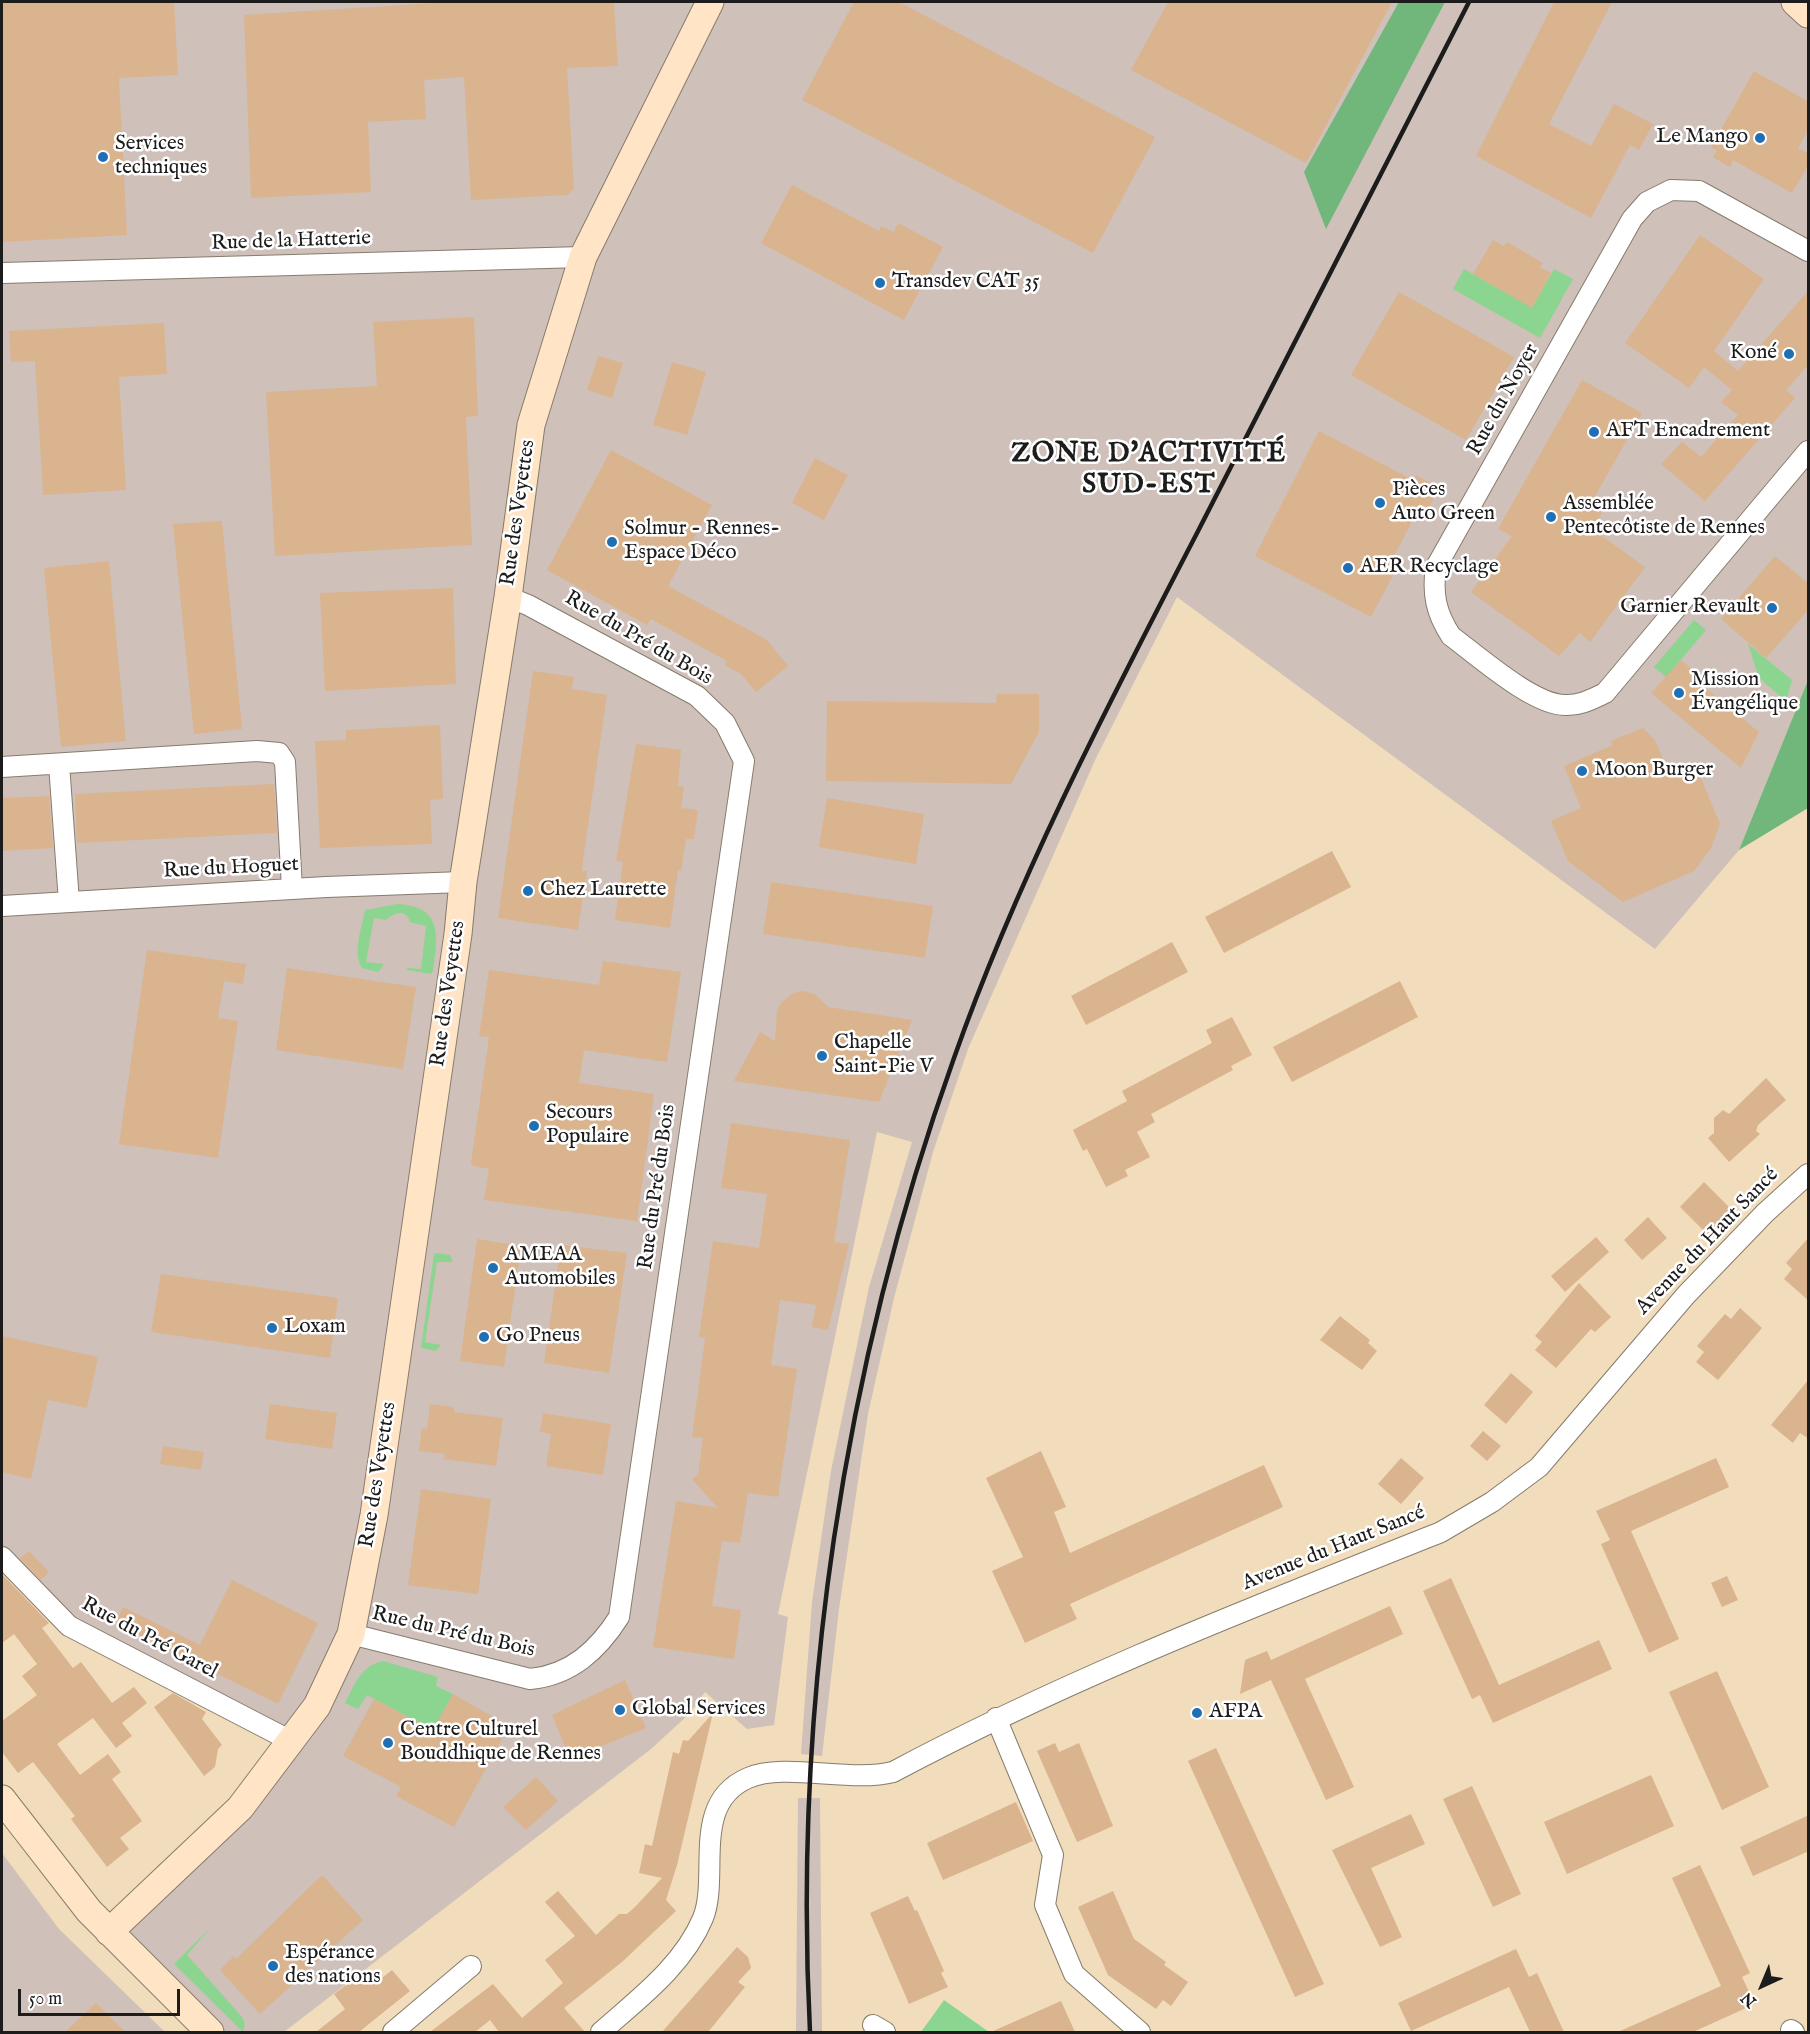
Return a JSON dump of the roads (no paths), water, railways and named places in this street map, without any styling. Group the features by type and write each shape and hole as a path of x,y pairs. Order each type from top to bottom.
{"street":[{"name":"Rue des Veyettes","path":"109,1932 240,1808 317,1706 351,1634 374,1515 396,1369 458,933 463,882 508,597 531,425 582,257 710,2"},
{"path":"1795,2 1809,14"},
{"name":"Rue du Noyer","path":"1809,251 1699,191 1671,190 1647,202 1632,219 1436,567 1433,588 1442,622 1451,636 1540,700 1564,706 1584,703 1605,693 1809,451"},
{"name":"Rue de la Hatterie","path":"2,273 582,257"},
{"name":"Rue du Pré du Bois","path":"351,1634 530,1679 564,1672 593,1651 619,1617 621,1605 744,761 725,723 698,696 528,605 508,597"},
{"path":"2,767 257,751 279,753 285,762 292,889"},
{"path":"59,764 69,902"},
{"name":"Rue du Hoguet","path":"2,906 292,889 463,882"},
{"name":"Avenue du Haut Sancé","path":"601,2032 669,1970 695,1932 706,1907 709,1842 721,1802 741,1782 764,1773 873,1777 893,1772 996,1718 1196,1630 1441,1532 1492,1503 1539,1467 1686,1295 1765,1213 1809,1174"},
{"name":"Rue du Pré Garel","path":"2,1557 69,1626 291,1741"},
{"path":"996,1718 1053,1855 1045,1905 1074,1974 1140,2032"},
{"path":"2,1799 61,1877 109,1932 210,2032"},
{"path":"393,2032 471,1966"}],"railway":[{"path":"810,2032 807,1909 810,1785 819,1662 834,1538 855,1416 882,1295 915,1175 979,991 1006,924 1066,792 1469,2"}],"place":[{"name":"Le Mango","path":"1760,138"},
{"name":"Services techniques","path":"103,157"},
{"name":"Transdev CAT 35","path":"880,283"},
{"name":"Koné","path":"1789,354"},
{"name":"AFT Encadrement","path":"1594,432"},
{"name":"Pièces Auto Green","path":"1380,503"},
{"name":"Assemblée Pentecôtiste de Rennes","path":"1551,517"},
{"name":"Solmur - Rennes- Espace Déco","path":"612,542"},
{"name":"AER Recyclage","path":"1348,568"},
{"name":"Garnier Revault","path":"1772,608"},
{"name":"Mission Évangélique","path":"1679,693"},
{"name":"Moon Burger","path":"1582,771"},
{"name":"Chez Laurette","path":"528,891"},
{"name":"Chapelle Saint-Pie V","path":"822,1056"},
{"name":"Secours Populaire","path":"534,1126"},
{"name":"AMEAA Automobiles","path":"493,1268"},
{"name":"Loxam","path":"272,1328"},
{"name":"Go Pneus","path":"484,1337"},
{"name":"Global Services","path":"620,1710"},
{"name":"AFPA","path":"1197,1713"},
{"name":"Centre Culturel Bouddhique de Rennes","path":"388,1743"},
{"name":"Espérance des nations","path":"273,1966"}],"district":[{"name":"ZONE D'ACTIVITÉ SUD-EST","path":"1149,470"}]}
